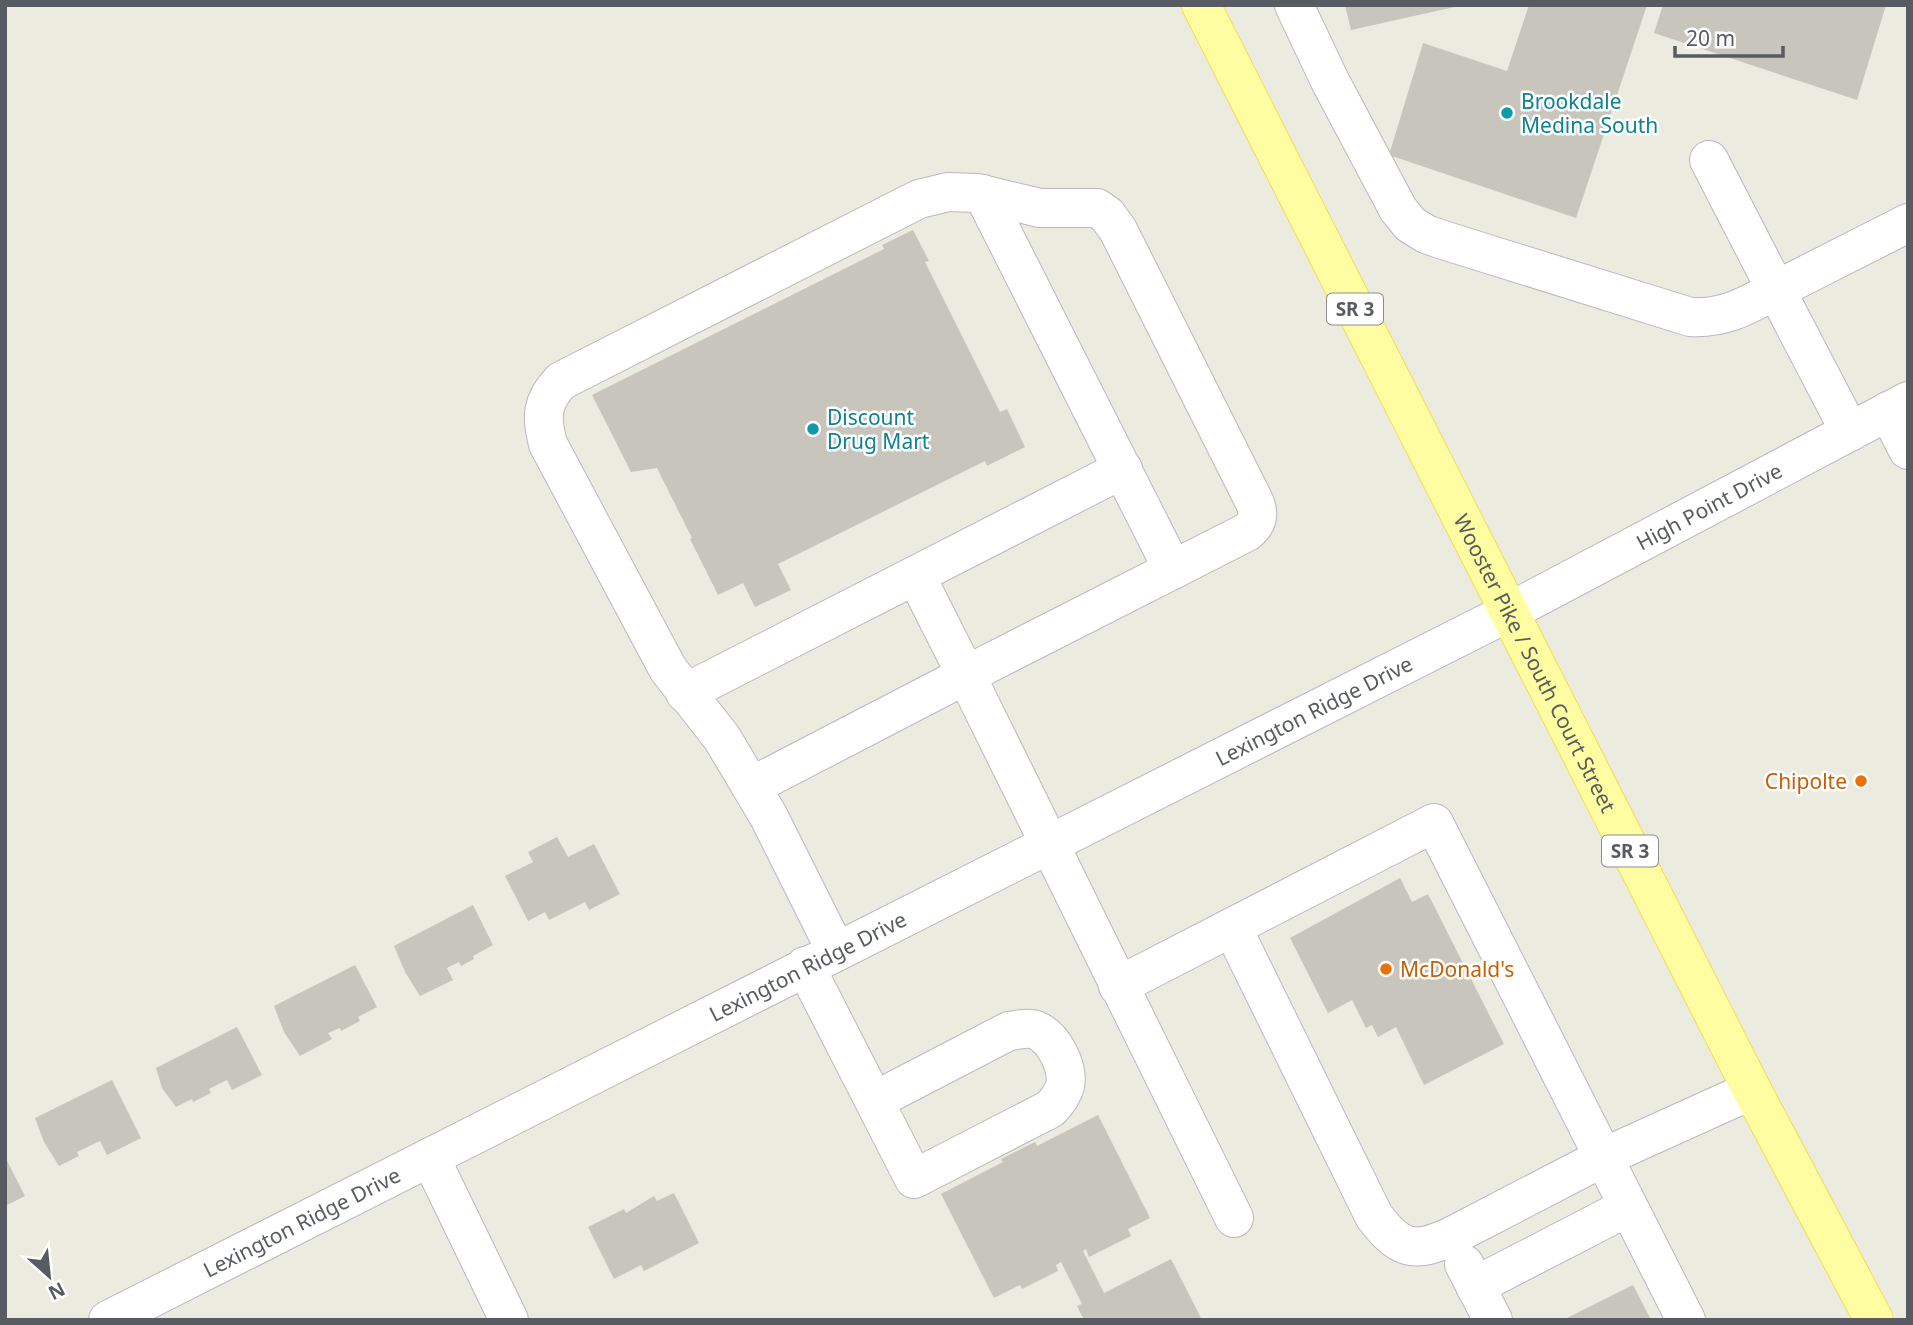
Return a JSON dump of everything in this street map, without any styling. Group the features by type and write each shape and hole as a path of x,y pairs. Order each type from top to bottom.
{"main road":[{"name":"Wooster Pike / South Court Street","path":"1201,5 1752,1090 1874,1320"}],"street":[{"path":"1294,5 1330,81 1389,193 1410,224 1426,234 1690,317 1714,317 1727,314 1908,223"},
{"path":"1709,160 1850,432"},
{"path":"752,786 1247,532 1254,526 1258,519 1258,509 1118,230 1107,215 1097,208 1040,208 983,194 948,192 919,199 561,381 549,394 543,418 548,444 662,658 685,693 722,738 769,817 874,1101 914,1179 1050,1109 1060,1099 1066,1076 1058,1052 1051,1042 1036,1030 1025,1028 1009,1031 874,1101"},
{"path":"983,194 1173,570"},
{"name":"High Point Drive","path":"1509,612 1898,406"},
{"path":"1898,406 1908,450"},
{"path":"685,693 1123,469"},
{"path":"916,576 1234,1218"},
{"name":"Lexington Ridge Drive","path":"108,1320 1509,612"},
{"path":"1118,986 1434,823 1686,1320"},
{"path":"1232,927 1374,1216 1385,1231 1399,1242 1426,1248 1604,1157 1752,1090"},
{"path":"430,1157 509,1320"},
{"path":"1475,1286 1628,1207"},
{"path":"1450,1237 1493,1320"}],"building":[{"path":"1345,5 1458,5 1459,6 1351,30"},
{"name":"Brookdale Medina South","path":"1529,5 1647,5 1576,218 1389,155 1423,43 1507,71"},
{"name":"Brookdale Medina South","path":"1663,5 1886,5 1857,100 1654,33"},
{"name":"Discount Drug Mart","path":"913,230 929,261 925,262 1000,412 1007,409 1025,447 987,466 985,461 778,564 791,590 755,607 743,583 718,595 657,468 631,472 592,395 884,249 882,245"},
{"path":"557,837 568,857 594,844 620,894 589,910 585,902 549,920 545,912 528,921 505,876 533,862 528,852"},
{"name":"McDonald's","path":"1400,878 1412,902 1428,894 1504,1044 1424,1085 1396,1027 1378,1037 1372,1025 1366,1028 1352,1000 1328,1013 1290,938"},
{"path":"473,905 493,945 461,966 459,962 447,968 453,980 420,996 405,972 394,946"},
{"path":"355,965 377,1007 358,1017 360,1021 341,1031 340,1028 328,1033 332,1039 300,1056 284,1032 274,1006"},
{"path":"237,1027 262,1075 232,1090 227,1080 209,1089 211,1093 176,1107 162,1088 156,1068"},
{"path":"112,1080 141,1138 107,1155 100,1141 77,1152 79,1156 59,1166 44,1142 35,1118"},
{"path":"1098,1115 1150,1218 1128,1229 1131,1236 1089,1257 1086,1249 1083,1251 1104,1293 1171,1259 1202,1320 1084,1320 1077,1306 1082,1304 1061,1262 1056,1265 1058,1271 1022,1289 1020,1285 994,1298 941,1194 1003,1162 1001,1159 1035,1142 1037,1146"},
{"path":"5,1157 25,1196 5,1206"},
{"path":"674,1193 699,1243 644,1271 641,1265 614,1279 588,1227 624,1209 626,1213 654,1196 657,1201"},
{"path":"1633,1285 1651,1320 1563,1320"}],"place":[{"name":"Brookdale Medina South","path":"1507,113"},
{"name":"Discount Drug Mart","path":"813,429"},
{"name":"Chipolte","path":"1861,781"},
{"name":"McDonald's","path":"1386,969"}]}
